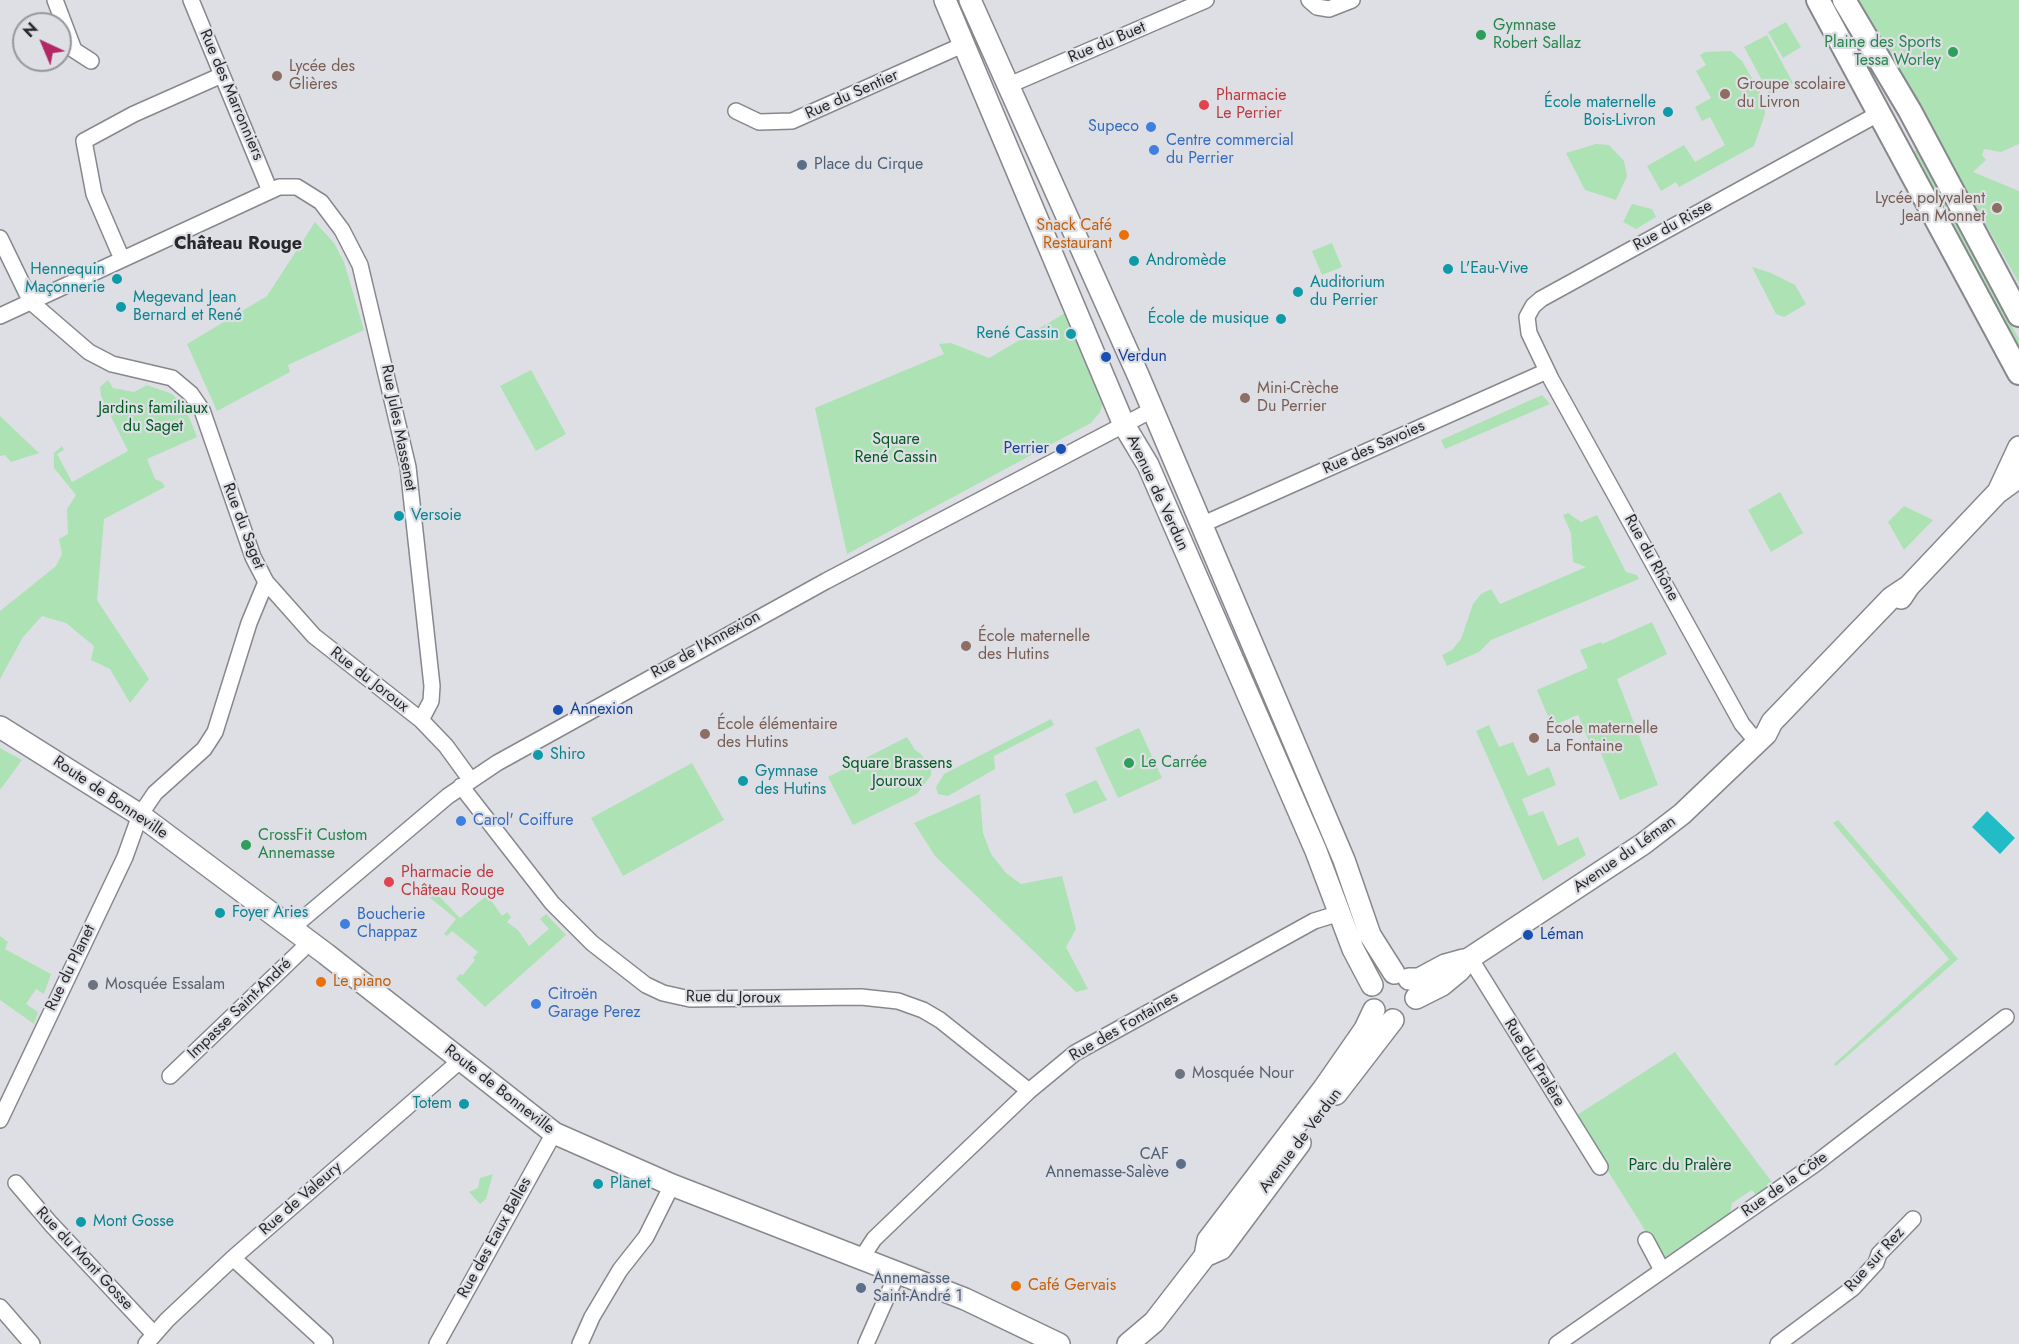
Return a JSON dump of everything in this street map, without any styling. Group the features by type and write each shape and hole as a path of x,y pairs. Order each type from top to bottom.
{"main road":[{"path":"1818,0 2019,373"},
{"path":"1844,0 1899,91 2019,315"},
{"path":"1878,114 1899,91"},
{"path":"1878,114 1910,111"}],"street":[{"path":"55,0 74,50 91,61"},
{"name":"Rue des Marronniers","path":"190,0 270,190"},
{"name":"Avenue de Verdun","path":"945,0 1124,425 1148,465 1316,851 1353,949 1372,985"},
{"name":"Avenue de Verdun","path":"970,0 1007,86 1028,125 1152,411 1344,860 1370,935 1406,983"},
{"name":"Rue du Buet","path":"1007,86 1206,0"},
{"path":"1315,4 1334,9 1352,0"},
{"name":"Rue du Sentier","path":"736,111 759,122 792,121 965,44"},
{"path":"122,260 93,194 84,141 134,114 222,75"},
{"name":"Rue du Risse","path":"1547,371 1527,328 1527,317 1537,302 1878,114"},
{"name":"Rue Jules Massenet","path":"270,190 285,185 294,185 324,206 350,243 369,295 408,467 432,686 431,701 421,720"},
{"path":"0,316 270,190"},
{"path":"0,238 31,302"},
{"name":"Rue du Saget","path":"31,302 96,357 112,364 172,378 195,399 202,410 253,556 266,582 249,623 213,737 200,753 155,794 140,815"},
{"name":"Rue des Savoies","path":"1200,525 1547,371"},
{"name":"Rue du Rhône","path":"1547,371 1742,724 1761,738"},
{"name":"Rue de l'Annexion","path":"292,928 466,783 705,646 1152,411"},
{"name":"Avenue du Léman","path":"1997,493 2019,447"},
{"name":"Avenue du Léman","path":"1406,983 1459,971 1470,958 1643,844 1682,814 1761,738 1779,727 1898,604 1909,586 1997,493 2019,477"},
{"name":"Rue du Joroux","path":"266,582 314,636 421,720 446,747 466,783 552,903 592,943 640,982 663,993 690,999 861,997 898,1001 923,1010 940,1020 1029,1091"},
{"name":"Route de Bonneville","path":"0,727 140,815 292,928 554,1133 672,1185 995,1312 1046,1342"},
{"name":"Rue du Planet","path":"0,1120 133,836 140,815"},
{"name":"Rue des Fontaines","path":"861,1259 874,1239 1029,1091 1070,1057 1101,1037 1314,921 1340,913"},
{"name":"Impasse Saint-André","path":"170,1076 310,942"},
{"name":"Rue du Pralère","path":"1470,958 1600,1167"},
{"path":"1381,976 1406,983 1409,1014 1383,1015 1370,997 1372,985 1381,976"},
{"name":"Avenue de Verdun","path":"1128,1344 1154,1322 1205,1256 1208,1240 1324,1088 1365,1029 1383,1015"},
{"name":"Rue de la Côte","path":"1557,1344 1815,1164 2006,1017"},
{"name":"Rue de Valeury","path":"150,1339 233,1258 461,1060"},
{"name":"Rue des Eaux Belles","path":"437,1344 554,1133"},
{"name":"Rue du Mont Gosse","path":"16,1183 150,1339"},
{"path":"580,1344 592,1317 620,1270 646,1238 672,1185"},
{"name":"Rue sur Rez","path":"1778,1344 1853,1288 1876,1263 1878,1254 1913,1219"},
{"path":"1646,1240 1662,1270"},
{"path":"233,1258 323,1343"},
{"path":"866,1344 897,1274"},
{"path":"0,1307 32,1344"},
{"name":"Avenue de Verdun","path":"1144,1344 1154,1322"}],"green space":[{"name":"Plaine des Sports Tessa Worley","path":"1858,0 2019,0 2019,144 2001,152 1984,149 1982,155 1986,160 1973,172 2019,191 2019,283 1953,167 1944,157"},
{"path":"1786,22 1801,47 1783,58 1768,32"},
{"path":"1767,35 1793,83 1770,95 1744,47"},
{"path":"1731,51 1742,61 1764,99 1765,114 1754,146 1679,187 1676,182 1661,191 1647,166 1684,145 1695,162 1725,145 1710,117 1702,121 1695,107 1711,98 1696,71 1706,65 1700,55 1705,52"},
{"path":"1596,144 1609,145 1624,161 1627,176 1616,200 1585,190 1566,153"},
{"path":"1920,150 1930,175 2019,339 2019,356 1905,152"},
{"path":"1632,204 1652,209 1656,217 1636,229 1623,222"},
{"path":"315,222 334,243 344,262 364,330 288,365 290,372 217,411 187,344 267,296"},
{"path":"1332,243 1342,267 1322,275 1312,251"},
{"path":"1752,267 1771,273 1795,285 1806,304 1784,317 1776,314"},
{"name":"Square René Cassin","path":"1067,312 1104,401 1100,412 1091,423 847,554 815,408 944,354 939,344 951,343 989,358"},
{"path":"531,370 566,434 536,451 500,386"},
{"name":"Jardins familiaux du Saget","path":"108,380 113,388 134,392 147,385 172,394 185,407 197,437 147,459 155,479 162,482 165,487 104,519 97,600 149,679 130,703 110,669 91,660 94,646 66,623 42,616 23,637 0,679 0,611 56,566 62,554 59,539 68,534 67,509 76,495 54,468 54,453 62,446 64,450 57,454 72,482 128,451 101,396 100,387"},
{"path":"1542,395 1550,404 1445,449 1441,440"},
{"path":"0,416 39,453 11,462 5,455 0,456"},
{"path":"1780,492 1803,533 1771,552 1748,510"},
{"path":"1904,506 1933,520 1904,550 1888,522"},
{"path":"1568,513 1581,522 1597,515 1626,572 1637,575 1639,579 1491,640 1479,652 1447,666 1442,655 1452,650 1461,639 1473,604 1481,594 1491,589 1500,604 1586,567 1573,562 1571,533 1563,515"},
{"path":"1652,622 1667,654 1617,679 1658,785 1620,800 1598,746 1592,748 1578,715 1552,726 1537,690 1588,668 1580,650 1601,642 1602,644"},
{"path":"1051,719 1054,725 994,756 995,769 948,796 938,794 936,787 944,774"},
{"path":"1489,725 1499,747 1513,742 1528,776 1549,767 1556,785 1522,799 1529,816 1543,811 1558,846 1578,837 1586,855 1543,881 1476,731"},
{"name":"Le Carrée","path":"1139,728 1162,778 1118,798 1095,748"},
{"name":"Square Brassens Jouroux","path":"907,737 915,750 921,754 931,770 931,775 917,794 853,825 828,777"},
{"path":"0,748 22,760 0,790"},
{"path":"692,763 724,820 623,876 591,818"},
{"path":"1096,780 1107,800 1074,814 1065,794"},
{"path":"980,794 983,833 991,854 1006,873 1021,884 1062,876 1076,929 1066,947 1088,989 1076,992 935,856 914,823"},
{"path":"1838,820 1958,959 1836,1066 1834,1064 1949,959 1833,823"},
{"path":"435,892 460,918 485,897 491,900 502,916 507,912 511,917 507,922 518,930 529,946 549,929 540,919 546,914 566,935 485,1007 456,979 460,974 463,975 475,960 473,958 478,952 452,931 447,936 444,934 456,919 429,897"},
{"path":"0,936 8,942 5,949 51,974 44,994 36,989 26,1004 38,1012 34,1024 0,1000"},
{"name":"Parc du Pralère","path":"1675,1052 1774,1185 1758,1197 1752,1190 1732,1203 1730,1214 1663,1259 1574,1117"},
{"path":"493,1174 486,1199 480,1204 469,1192 478,1188 480,1178"}],"water":[{"path":"1987,811 2015,838 2000,854 1972,827"}],"place":[{"name":"Gymnase Robert Sallaz","path":"1481,35"},
{"name":"Plaine des Sports Tessa Worley","path":"1953,52"},
{"name":"Lycée des Glières","path":"277,76"},
{"name":"Groupe scolaire du Livron","path":"1725,94"},
{"name":"Pharmacie Le Perrier","path":"1204,105"},
{"name":"École maternelle Bois-Livron","path":"1668,112"},
{"name":"Supeco","path":"1151,127"},
{"name":"Centre commercial du Perrier","path":"1154,150"},
{"name":"Place du Cirque","path":"802,165"},
{"name":"Lycée polyvalent Jean Monnet","path":"1997,208"},
{"name":"Snack Café Restaurant","path":"1124,235"},
{"name":"Andromède","path":"1134,261"},
{"name":"L'Eau-Vive","path":"1448,269"},
{"name":"Hennequin Maçonnerie","path":"117,279"},
{"name":"Auditorium du Perrier","path":"1298,292"},
{"name":"Megevand Jean Bernard et René","path":"121,307"},
{"name":"École de musique","path":"1281,319"},
{"name":"René Cassin","path":"1071,334"},
{"name":"Verdun","path":"1106,357"},
{"name":"Mini-Crèche Du Perrier","path":"1245,398"},
{"name":"Perrier","path":"1061,449"},
{"name":"Versoie","path":"399,516"},
{"name":"École maternelle des Hutins","path":"966,646"},
{"name":"Annexion","path":"558,710"},
{"name":"École élémentaire des Hutins","path":"705,734"},
{"name":"École maternelle La Fontaine","path":"1534,738"},
{"name":"Shiro","path":"538,755"},
{"name":"Le Carrée","path":"1129,763"},
{"name":"Gymnase des Hutins","path":"743,781"},
{"name":"Carol' Coiffure","path":"461,821"},
{"name":"CrossFit Custom Annemasse","path":"246,845"},
{"name":"Pharmacie de Château Rouge","path":"389,882"},
{"name":"Foyer Aries","path":"220,913"},
{"name":"Boucherie Chappaz","path":"345,924"},
{"name":"Léman","path":"1528,935"},
{"name":"Le piano","path":"321,982"},
{"name":"Mosquée Essalam","path":"93,985"},
{"name":"Citroën Garage Perez","path":"536,1004"},
{"name":"Mosquée Nour","path":"1180,1074"},
{"name":"Totem","path":"464,1104"},
{"name":"CAF Annemasse-Salève","path":"1181,1164"},
{"name":"Planet","path":"598,1184"},
{"name":"Mont Gosse","path":"81,1222"},
{"name":"Café Gervais","path":"1016,1286"},
{"name":"Annemasse Saint-André 1","path":"861,1288"}],"district":[{"name":"Château Rouge","path":"238,245"}]}
